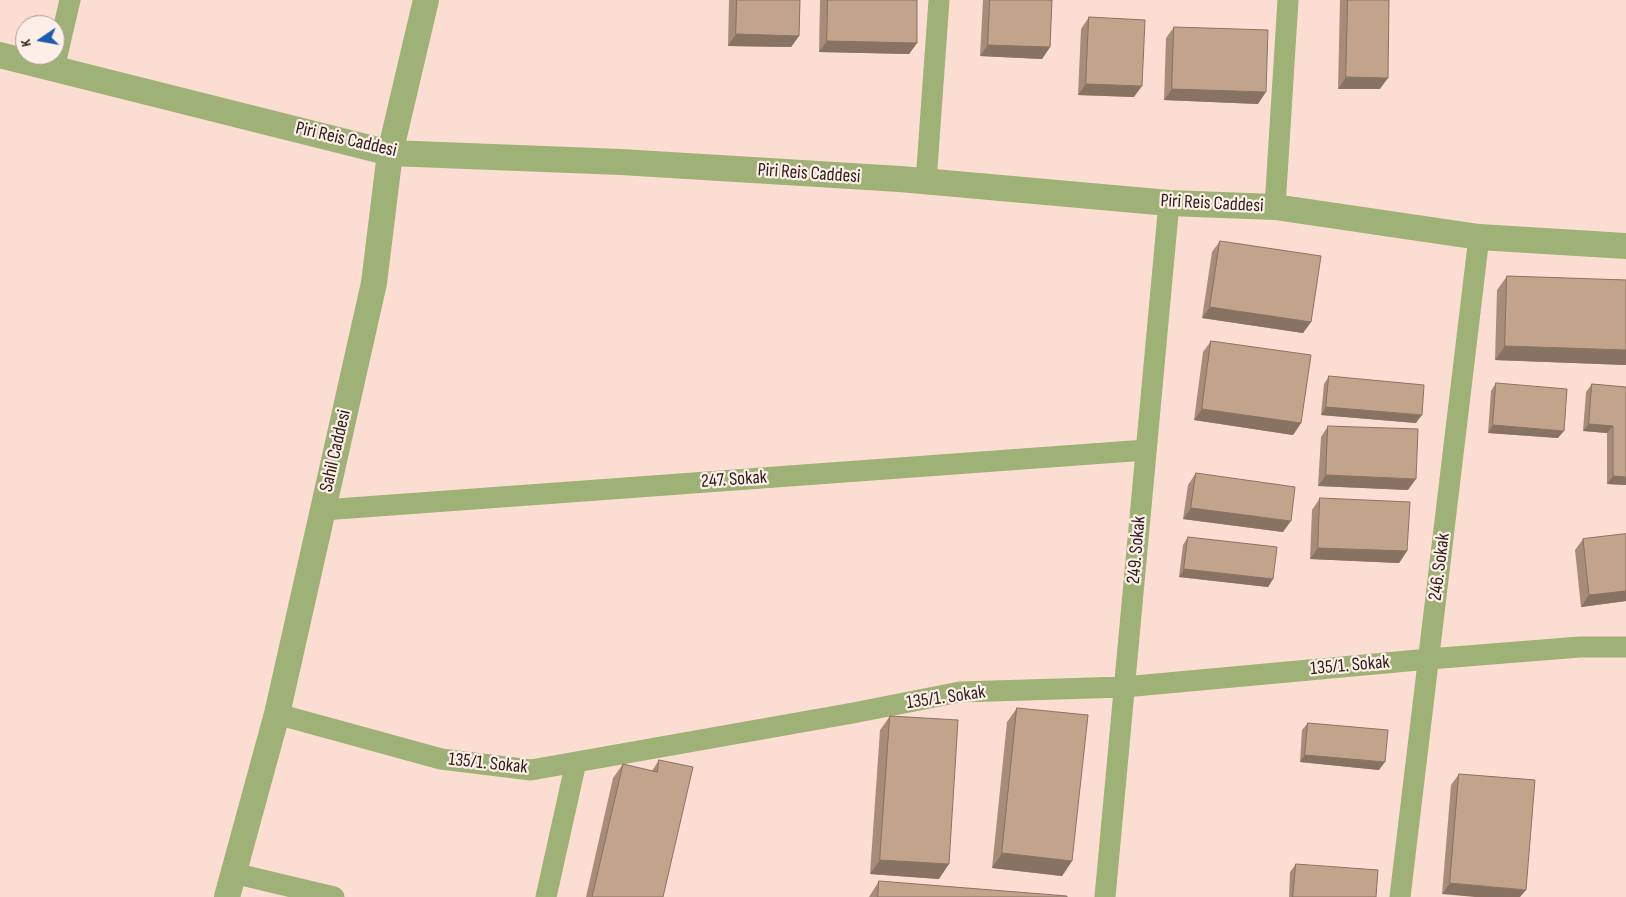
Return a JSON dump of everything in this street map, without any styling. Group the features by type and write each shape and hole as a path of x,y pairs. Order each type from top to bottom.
{"street":[{"path":"54,69 70,0"},
{"name":"Sahil Caddesi","path":"230,885 277,714 374,282 390,153 426,0"},
{"path":"926,182 938,0"},
{"path":"1275,207 1288,0"},
{"name":"Piri Reis Caddesi","path":"0,55 390,153 621,162 926,182 1169,202 1275,207 1479,236 1626,246"},
{"name":"249. Sokak","path":"1105,897 1169,202"},
{"name":"246. Sokak","path":"1400,897 1479,236"},
{"name":"247. Sokak","path":"323,510 1146,450"},
{"name":"135/1. Sokak","path":"277,714 441,760 531,770 853,713 960,692 1124,687 1429,659 1580,647 1626,646"},
{"path":"546,897 576,762"},
{"path":"230,885 334,897"}],"building":[{"path":"737,0 800,0 799,36 736,34"},
{"path":"828,0 917,0 917,43 827,41"},
{"path":"990,0 1052,0 1050,47 988,45"},
{"path":"1348,0 1389,0 1388,78 1346,77"},
{"path":"1089,17 1145,20 1142,86 1086,84"},
{"path":"1174,27 1268,30 1266,92 1172,89"},
{"path":"1220,241 1321,256 1311,322 1210,307"},
{"path":"1507,276 1626,280 1626,350 1505,346"},
{"path":"1211,341 1311,355 1301,423 1202,409"},
{"path":"1329,376 1424,385 1422,415 1326,407"},
{"path":"1496,383 1567,389 1564,431 1493,425"},
{"path":"1592,384 1626,387 1626,477 1613,476 1613,426 1589,424"},
{"path":"1328,426 1418,429 1416,479 1326,475"},
{"path":"1196,473 1295,487 1291,521 1191,508"},
{"path":"1320,498 1410,502 1407,551 1318,548"},
{"path":"1626,534 1626,591 1589,595 1583,539"},
{"path":"1188,537 1277,547 1273,579 1184,569"},
{"path":"1017,708 1088,715 1072,861 1002,853"},
{"path":"890,716 958,720 949,864 880,860"},
{"path":"1308,723 1388,730 1385,762 1305,755"},
{"path":"659,760 693,767 663,897 592,897 623,764 657,772"},
{"path":"1459,774 1535,780 1526,890 1450,883"},
{"path":"1296,864 1378,870 1376,897 1293,897"},
{"path":"879,881 1067,896 1067,897 878,897"}]}
